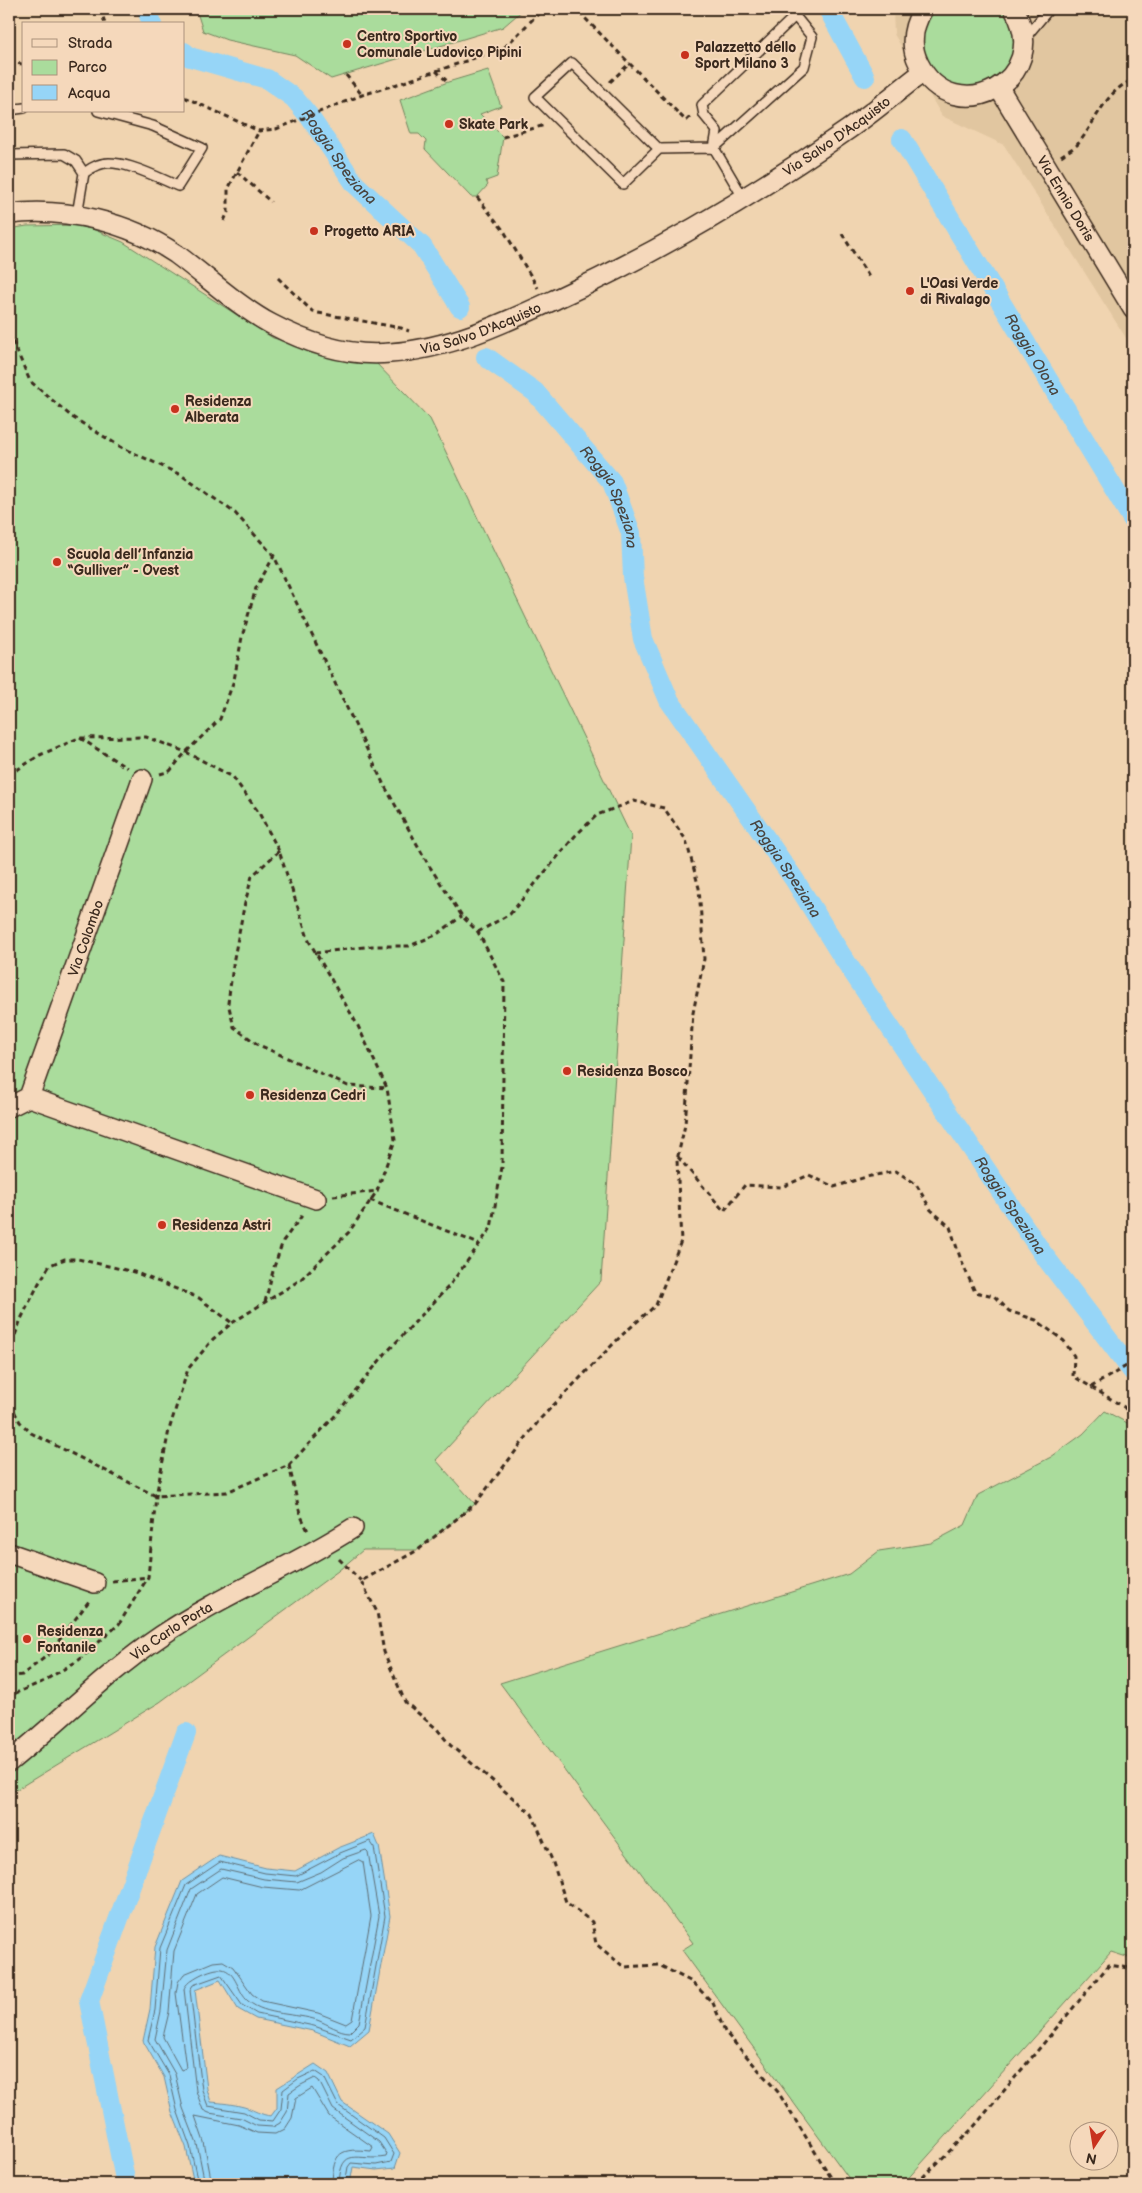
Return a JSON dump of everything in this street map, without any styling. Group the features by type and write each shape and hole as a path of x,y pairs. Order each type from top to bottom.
{"street":[{"path":"923,9 915,24 913,40 915,56 923,72 933,84 948,93 965,97 982,95 998,88 1010,79 1018,67 1023,53 1024,38 1021,21 1014,9"},
{"name":"Via Salvo D'Acquisto","path":"9,214 44,213 77,215 135,232 174,253 270,324 320,345 353,351 387,354 433,348 482,332 548,303 650,253 744,199 852,127 923,72"},
{"name":"Via Ennio Doris","path":"998,88 1133,309"},
{"name":"Via Colombo","path":"29,1097 142,778"},
{"path":"9,1107 29,1097 316,1199"},
{"name":"Via Carlo Porta","path":"9,1762 107,1676 161,1636 321,1548 352,1528"},
{"path":"9,1552 95,1583"}],"lane":[{"path":"1024,38 1049,9"},
{"path":"659,149 572,63 536,97 623,184 659,149 714,148 804,67 812,37 794,12 702,105 704,114 717,131 714,148 744,199"},
{"path":"9,110 22,108"},
{"path":"84,173 99,164 116,163 143,171 178,186 202,148 152,126 102,112"},
{"path":"9,154 64,154 76,161 84,173 77,215"}],"path":[{"path":"101,9 105,22"},
{"path":"185,97 258,131 276,129 362,95 504,48 540,12 554,10 578,11 686,121 702,105"},
{"path":"9,62 22,64"},
{"path":"600,92 630,63"},
{"path":"436,72 448,82"},
{"path":"346,75 362,95"},
{"path":"1046,165 1077,146 1108,98 1122,84 1133,80"},
{"path":"503,137 559,121"},
{"path":"224,222 228,212 228,189 258,131"},
{"path":"237,172 271,202"},
{"path":"477,197 504,231 548,303"},
{"path":"842,234 869,277"},
{"path":"278,278 313,312 400,328 414,334"},
{"path":"9,333 30,381 65,411 121,447 189,480 235,513 274,556 334,685 383,783 428,864 462,916 478,932 504,982 502,1167 491,1228 450,1285 385,1354 334,1417 289,1465 227,1492 156,1496 31,1433 20,1422 9,1402"},
{"path":"186,752 220,719 234,680 242,637 256,588 274,556"},
{"path":"361,1582 418,1550 475,1504 541,1418 622,1335 656,1306 681,1242 677,1160 685,1124 693,1014 704,959 699,888 686,840 664,808 634,801 597,815 575,836 510,914 478,932"},
{"path":"279,851 252,876 244,907 228,1003 234,1027 257,1044 348,1086 387,1088"},
{"path":"315,953 372,946 409,946 436,935 462,916"},
{"path":"677,1160 678,1156 724,1211 745,1185 782,1186 809,1175 834,1187 866,1177 896,1171 916,1184 931,1210 950,1227 976,1292 994,1296 1009,1311 1036,1320 1064,1341 1074,1356 1073,1376 1124,1407 1133,1418"},
{"path":"265,1302 283,1241 316,1199 377,1191"},
{"path":"370,1200 480,1244"},
{"path":"9,1352 21,1320 39,1283 50,1265 65,1259 78,1258 134,1272 199,1298 232,1323"},
{"path":"1091,1387 1133,1362"},
{"path":"289,1465 300,1514 321,1548 361,1582 377,1612 384,1652 405,1702 437,1729 450,1745 532,1814 552,1860 566,1902 592,1922 596,1944 624,1967 659,1965 692,1982 713,2003 725,2032 778,2092 836,2184"},
{"path":"9,1677 22,1675 48,1655 88,1603 95,1583 148,1577"},
{"path":"9,1687 16,1692"},
{"path":"1129,1968 1133,1963"},
{"path":"916,2184 972,2129 1109,1965 1129,1968 1133,1974"}],"shaded area":[{"path":"893,9 1133,9 1133,349 1004,145 942,116 894,34"}],"green space":[{"name":"Centro Sportivo Comunale Ludovico Pipini","path":"196,9 524,9 503,27 331,79 295,55 227,40 203,31"},
{"path":"934,9 1003,9 1013,28 1014,47 1009,63 999,76 985,84 968,87 951,83 935,71 926,58 922,42 926,22"},
{"name":"Skate Park","path":"488,70 501,106 480,114 503,137 497,177 486,181 488,185 477,197 471,197 425,149 426,141 419,134 411,134 400,100 448,82"},
{"path":"83,225 123,242 273,338 375,362 430,419 631,836 601,1281 436,1460 475,1504 418,1550 363,1550 338,1571 160,1702 9,1794 9,229 27,226"},
{"path":"1105,1411 1133,1426 1133,1959 1111,1952 903,2184 853,2184 682,1950 693,1943 500,1683 849,1574 879,1551 931,1543 965,1525 978,1495 1051,1457 1083,1434"}],"water":[{"path":"374,1834 379,1846 390,1916 369,2030 350,2046 313,2031 256,2019 238,2009 220,1980 195,1990 207,2089 211,2102 240,2106 271,2116 277,2108 277,2088 315,2064 328,2073 342,2102 388,2134 400,2153 395,2168 376,2170 353,2167 350,2184 194,2184 186,2147 172,2112 164,2077 143,2041 150,2009 155,1947 182,1881 219,1856 266,1868 295,1871 338,1848"}],"waterway":[{"name":"Roggia Speziana","path":"147,9 151,22"},
{"name":"Roggia Olona","path":"828,9 865,77"},
{"name":"Roggia Speziana","path":"185,53 190,57 267,79 294,98 309,116 355,184 422,246 460,307"},
{"name":"Roggia Olona","path":"902,139 1133,520"},
{"name":"Roggia Speziana","path":"486,357 535,392 612,482 631,533 633,577 643,639 669,700 794,879 840,953 1043,1254 1133,1372"},
{"path":"126,2184 89,2001 186,1733"}],"place":[{"name":"Centro Sportivo Comunale Ludovico Pipini","path":"347,44"},
{"name":"Palazzetto dello Sport Milano 3","path":"685,55"},
{"name":"Skate Park","path":"449,124"},
{"name":"Progetto ARIA","path":"314,231"},
{"name":"L'Oasi Verde di Rivalago","path":"910,291"},
{"name":"Residenza Alberata","path":"175,409"},
{"name":"Scuola dell’Infanzia “Gulliver” - Ovest","path":"57,562"},
{"name":"Residenza Bosco","path":"567,1071"},
{"name":"Residenza Cedri","path":"250,1095"},
{"name":"Residenza Astri","path":"162,1225"},
{"name":"Residenza Fontanile","path":"27,1639"}]}
